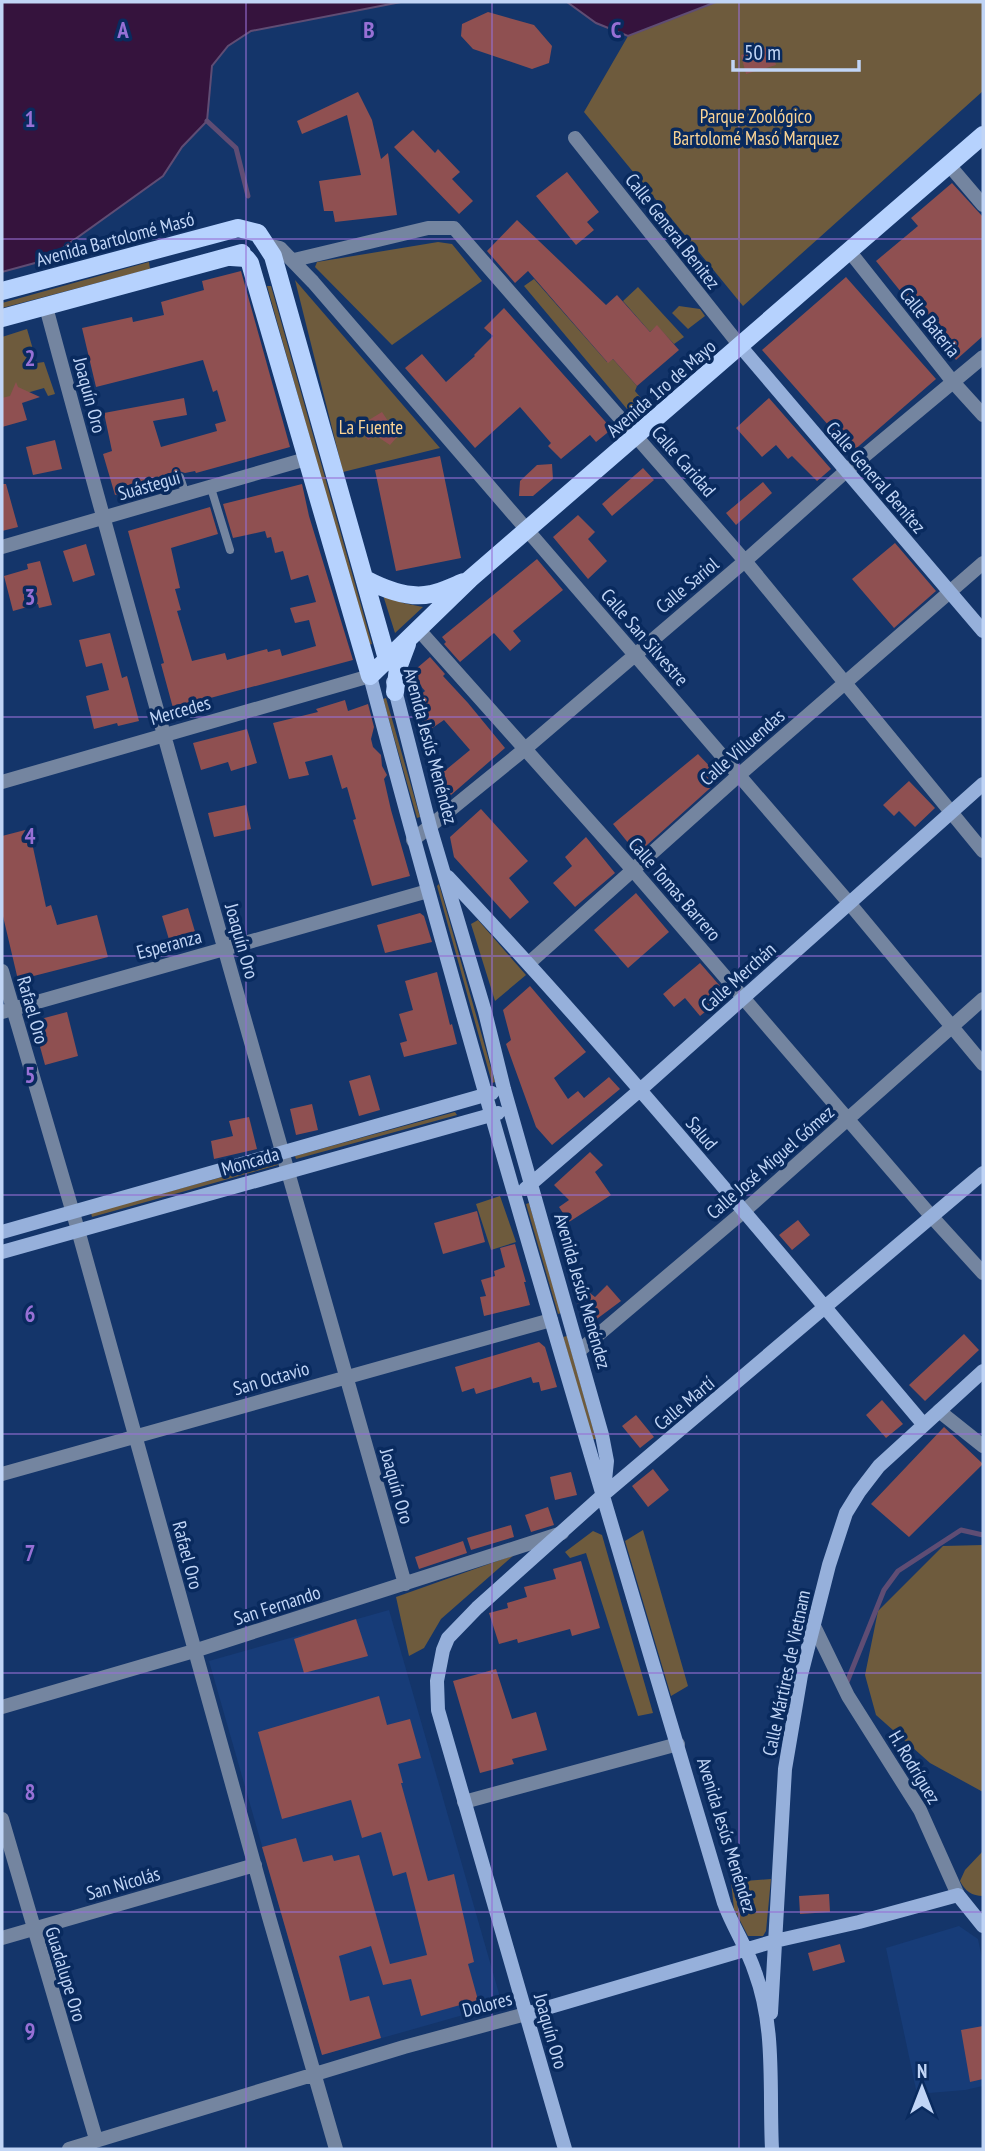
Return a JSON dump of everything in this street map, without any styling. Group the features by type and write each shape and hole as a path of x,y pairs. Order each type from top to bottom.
{"main road":[{"name":"Avenida 1ro de Mayo","path":"370,676 470,579 983,135"},
{"name":"Avenida Bartolomé Masó","path":"2,291 239,228 258,233 267,245"},
{"path":"2,318 267,245"},
{"name":"Avenida Jesús Menéndez","path":"267,245 273,256 365,579 430,827 485,1012 504,1089 579,1351 607,1461 603,1495"},
{"path":"168,247 175,272"},
{"name":"Avenida Jesús Menéndez","path":"231,257 246,258 250,263 370,676 413,840 591,1461 724,1903 761,1991 770,2042 772,2149"},
{"name":"Calle General Benítez","path":"741,347 983,631"},
{"path":"365,579 411,595 432,594 470,579"},
{"path":"395,692 398,668 414,633"},
{"name":"Calle Merchán","path":"516,1195 640,1090 983,784"},
{"name":"Salud","path":"444,873 640,1090 924,1425"},
{"name":"Moncada","path":"2,1231 504,1089"},
{"name":"Moncada","path":"2,1252 510,1109"},
{"name":"Calle Martí","path":"436,1681 448,1638 477,1608 603,1495 983,1173"},
{"name":"Calle Mártires de Vietnam","path":"770,2042 785,1769 801,1675 829,1565 846,1513 879,1466 983,1371"},
{"name":"Joaquín Oro","path":"436,1681 438,1710 565,2149"},
{"name":"H. Rodríguez","path":"958,1895 983,1926"},
{"name":"Dolores","path":"526,2014 775,1941 958,1895"}],"street":[{"name":"Calle General Benitez","path":"575,138 741,347"},
{"path":"949,165 983,205"},
{"name":"Calle Caridad","path":"294,260 428,228 454,228 745,561 983,851"},
{"name":"Calle San Silvestre","path":"267,245 280,248 294,260 739,775 983,1065"},
{"name":"Calle Bateria","path":"849,252 953,382 983,415"},
{"name":"Joaquín Oro","path":"46,307 224,949 405,1584"},
{"name":"Calle Sariol","path":"413,840 525,749 745,561 845,471 983,357"},
{"name":"Suástegui","path":"2,547 306,460"},
{"name":"Calle Villuendas","path":"528,963 739,775 983,564"},
{"name":"Calle Tomas Barrero","path":"414,633 525,749 633,870 983,1273"},
{"name":"Mercedes","path":"2,782 370,676"},
{"name":"Esperanza","path":"7,1010 428,891"},
{"name":"Rafael Oro","path":"2,971 7,1010 78,1230 194,1651 336,2149"},
{"name":"Calle José Miguel Gómez","path":"579,1351 744,1212 983,999"},
{"name":"San Octavio","path":"2,1474 551,1320"},
{"path":"939,1411 983,1446"},
{"name":"San Fernando","path":"2,1707 194,1651 562,1533"},
{"name":"H. Rodríguez","path":"814,1626 848,1696 920,1810 958,1895"},
{"path":"464,1802 678,1744"},
{"name":"Guadalupe Oro","path":"2,1819 96,2139"},
{"name":"San Nicolás","path":"2,1938 255,1864"},
{"name":"Dolores","path":"69,2149 404,2047 526,2014"}],"lane":[{"path":"180,477 186,495"},
{"path":"211,488 230,550"}],"shaded area":[{"path":"2,2 401,2 251,31 228,46 212,66 207,121 182,147 163,176 46,260 2,272"},
{"path":"567,2 716,2 628,36 596,23"},
{"path":"389,1610 502,2004 322,2055 209,1661"},
{"path":"959,1926 978,1939 983,1963 983,2086 917,2094 886,1948"}],"green space":[{"name":"Parque Zoológico Bartolomé Masó Marquez","path":"716,2 983,2 983,91 743,306 584,112 628,36"},
{"path":"438,242 452,244 482,281 392,345 315,267 317,262"},
{"path":"149,262 150,269 2,308 2,303"},
{"path":"534,279 607,362 613,359 637,386 635,391 645,403 639,411 627,409 524,286"},
{"name":"La Fuente","path":"295,280 440,448 343,472"},
{"path":"267,286 271,286 372,644 368,645"},
{"path":"638,287 684,337 674,344 657,326 650,332 623,301"},
{"path":"679,306 700,309 705,316 688,329 672,313"},
{"path":"27,329 37,363 44,362 55,394 48,396 44,388 2,400 2,337"},
{"path":"383,595 403,603 423,607 395,633"},
{"path":"386,698 420,817 417,818 383,699"},
{"path":"439,884 495,1082 492,1083 437,886"},
{"path":"478,920 526,975 495,1001 471,924"},
{"path":"455,1112 457,1115 296,1159 295,1156"},
{"path":"277,1162 278,1165 92,1217 91,1213"},
{"path":"500,1196 516,1242 491,1250 476,1204"},
{"path":"529,1203 561,1313 558,1314 526,1204"},
{"path":"567,1336 596,1439 592,1439 563,1337"},
{"path":"643,1530 688,1686 671,1696 625,1541"},
{"path":"593,1531 602,1535 653,1713 638,1716 586,1553 570,1558 565,1552"},
{"path":"983,1545 983,1792 930,1763 876,1715 865,1675 878,1611 943,1546"},
{"path":"514,1555 441,1619 424,1648 409,1656 396,1597"},
{"path":"983,1851 983,1896 969,1892 960,1881 965,1870"},
{"path":"771,1879 766,1931 763,1936 748,1936 734,1909 731,1882"}],"building":[{"path":"488,12 534,25 552,46 549,63 532,69 473,49 461,36 462,24"},
{"path":"771,46 776,65 746,74 741,55"},
{"path":"358,92 372,120 381,159 388,153 397,215 335,222 333,211 324,211 319,181 361,175 347,115 302,134 297,121"},
{"path":"413,130 435,153 438,149 460,172 452,179 473,201 459,214 394,147"},
{"path":"567,172 599,212 587,222 594,230 576,245 536,196"},
{"path":"952,183 983,217 983,336 956,360 876,261 918,226 911,218"},
{"path":"517,220 606,305 617,295 650,332 657,325 679,350 637,386 613,359 608,363 528,271 515,283 487,251"},
{"path":"241,271 290,447 196,473 179,471 174,477 115,495 103,454 112,451 104,413 184,398 187,415 153,421 161,447 217,431 215,424 226,421 217,390 213,392 203,360 96,387 82,328 132,317 133,322 164,315 161,302 204,290 202,281"},
{"path":"846,277 936,379 852,452 762,350"},
{"path":"504,308 612,429 596,442 590,435 561,459 548,446 551,443 520,407 475,448 405,368 422,354 446,382 493,336 484,328"},
{"path":"16,382 18,387 40,397 22,403 27,420 2,427 2,398 10,396"},
{"path":"769,398 831,469 817,481 792,456 788,459 776,445 762,457 736,428"},
{"path":"382,412 398,436 390,445 375,435 368,440 359,426"},
{"path":"55,440 62,469 33,475 26,447"},
{"path":"440,456 461,558 396,571 375,470"},
{"path":"552,464 553,479 533,496 519,496 520,481 537,465"},
{"path":"643,468 654,480 612,516 602,504"},
{"path":"763,482 772,493 736,525 726,513"},
{"path":"2,484 6,484 18,527 2,531"},
{"path":"302,484 309,516 353,660 173,708 161,664 164,663 128,531 210,507 218,534 171,548 180,588 175,589 181,610 177,611 192,661 225,653 227,660 267,649 268,652 280,649 282,656 316,646 309,620 295,623 290,608 316,602 308,575 291,580 283,551 275,553 271,537 267,538 265,531 233,538 223,504"},
{"path":"578,515 595,532 588,539 607,561 588,579 553,537"},
{"path":"895,543 936,591 894,628 852,579"},
{"path":"86,544 95,575 73,582 63,551"},
{"path":"537,559 563,590 513,631 521,641 510,651 494,633 460,662 444,644 446,642 442,637"},
{"path":"40,561 52,605 39,608 38,604 13,611 4,576 28,569 27,564"},
{"path":"110,633 122,678 127,676 139,721 94,729 86,696 109,690 102,663 86,667 79,640"},
{"path":"430,657 505,748 451,795 436,778 470,750 444,720 425,733 415,700 425,691 410,674"},
{"path":"345,700 348,711 368,704 374,727 371,739 373,747 381,755 382,766 387,775 384,779 391,810 410,876 372,886 353,820 356,819 347,787 342,789 332,755 305,762 309,775 289,779 273,723 318,712 316,709"},
{"path":"247,729 257,763 231,771 228,762 201,770 193,743"},
{"path":"698,754 717,774 718,781 637,854 613,824"},
{"path":"909,781 935,808 915,827 899,811 894,816 883,805"},
{"path":"246,805 251,829 214,837 208,813"},
{"path":"481,809 528,861 509,878 529,902 510,919 454,857 450,837"},
{"path":"29,829 46,907 51,905 57,925 97,915 108,957 18,980 2,912 2,836"},
{"path":"586,837 615,873 575,907 553,883 572,866 565,857"},
{"path":"636,893 669,932 628,968 594,930"},
{"path":"188,908 196,935 170,943 162,916"},
{"path":"420,913 424,916 432,942 385,953 377,925"},
{"path":"700,963 727,994 700,1016 685,998 674,1007 663,994"},
{"path":"437,972 457,1044 404,1057 400,1043 407,1041 399,1014 413,1010 405,981"},
{"path":"530,986 586,1052 554,1078 568,1099 578,1091 584,1098 609,1077 620,1089 552,1145 536,1127 506,1044 511,1040 503,1010"},
{"path":"67,1012 78,1056 45,1065 33,1021"},
{"path":"370,1075 380,1110 359,1116 349,1081"},
{"path":"312,1104 318,1130 296,1135 290,1109"},
{"path":"249,1117 257,1149 214,1159 211,1141 233,1136 229,1121"},
{"path":"590,1152 603,1165 595,1172 611,1195 569,1222 559,1207 569,1200 554,1185"},
{"path":"477,1211 485,1242 443,1254 434,1223"},
{"path":"798,1220 810,1235 792,1250 779,1235"},
{"path":"515,1244 530,1305 484,1316 480,1297 486,1296 481,1280 495,1276 494,1271 505,1267 500,1248"},
{"path":"568,1276 595,1297 607,1285 621,1301 586,1327"},
{"path":"964,1334 979,1350 925,1401 909,1385"},
{"path":"539,1342 545,1347 557,1387 541,1391 539,1382 533,1383 531,1377 476,1394 474,1388 462,1392 455,1367"},
{"path":"882,1400 903,1424 886,1438 866,1415"},
{"path":"636,1415 654,1437 640,1448 622,1426"},
{"path":"944,1427 983,1464 909,1537 871,1504"},
{"path":"653,1469 669,1490 648,1507 632,1486"},
{"path":"571,1472 577,1495 555,1500 550,1477"},
{"path":"548,1507 554,1525 531,1532 525,1515"},
{"path":"511,1525 514,1537 471,1550 467,1538"},
{"path":"463,1541 467,1553 419,1569 415,1557"},
{"path":"581,1561 600,1628 572,1636 570,1629 518,1643 517,1639 499,1644 489,1613 508,1608 507,1603 527,1597 524,1587 556,1579 553,1569"},
{"path":"356,1619 368,1656 304,1673 294,1639"},
{"path":"496,1669 512,1719 536,1712 547,1750 512,1759 514,1764 480,1773 453,1681"},
{"path":"379,1696 387,1725 410,1719 421,1758 398,1764 401,1783 428,1881 454,1874 474,1962 468,1964 478,2000 421,2016 411,1979 383,1985 371,1946 339,1956 350,2001 369,1996 381,2038 322,2055 262,1847 296,1838 303,1862 332,1855 334,1861 359,1855 390,1964 427,1955 406,1872 393,1876 381,1832 362,1838 351,1800 282,1819 258,1732"},
{"path":"829,1894 830,1912 800,1914 799,1896"},
{"path":"840,1944 845,1962 813,1971 808,1953"},
{"path":"983,2026 983,2079 970,2082 961,2030"}],"waterway":[{"path":"207,121 236,148 248,196"},
{"path":"847,1682 884,1590 898,1571 961,1530 983,1535"}]}
